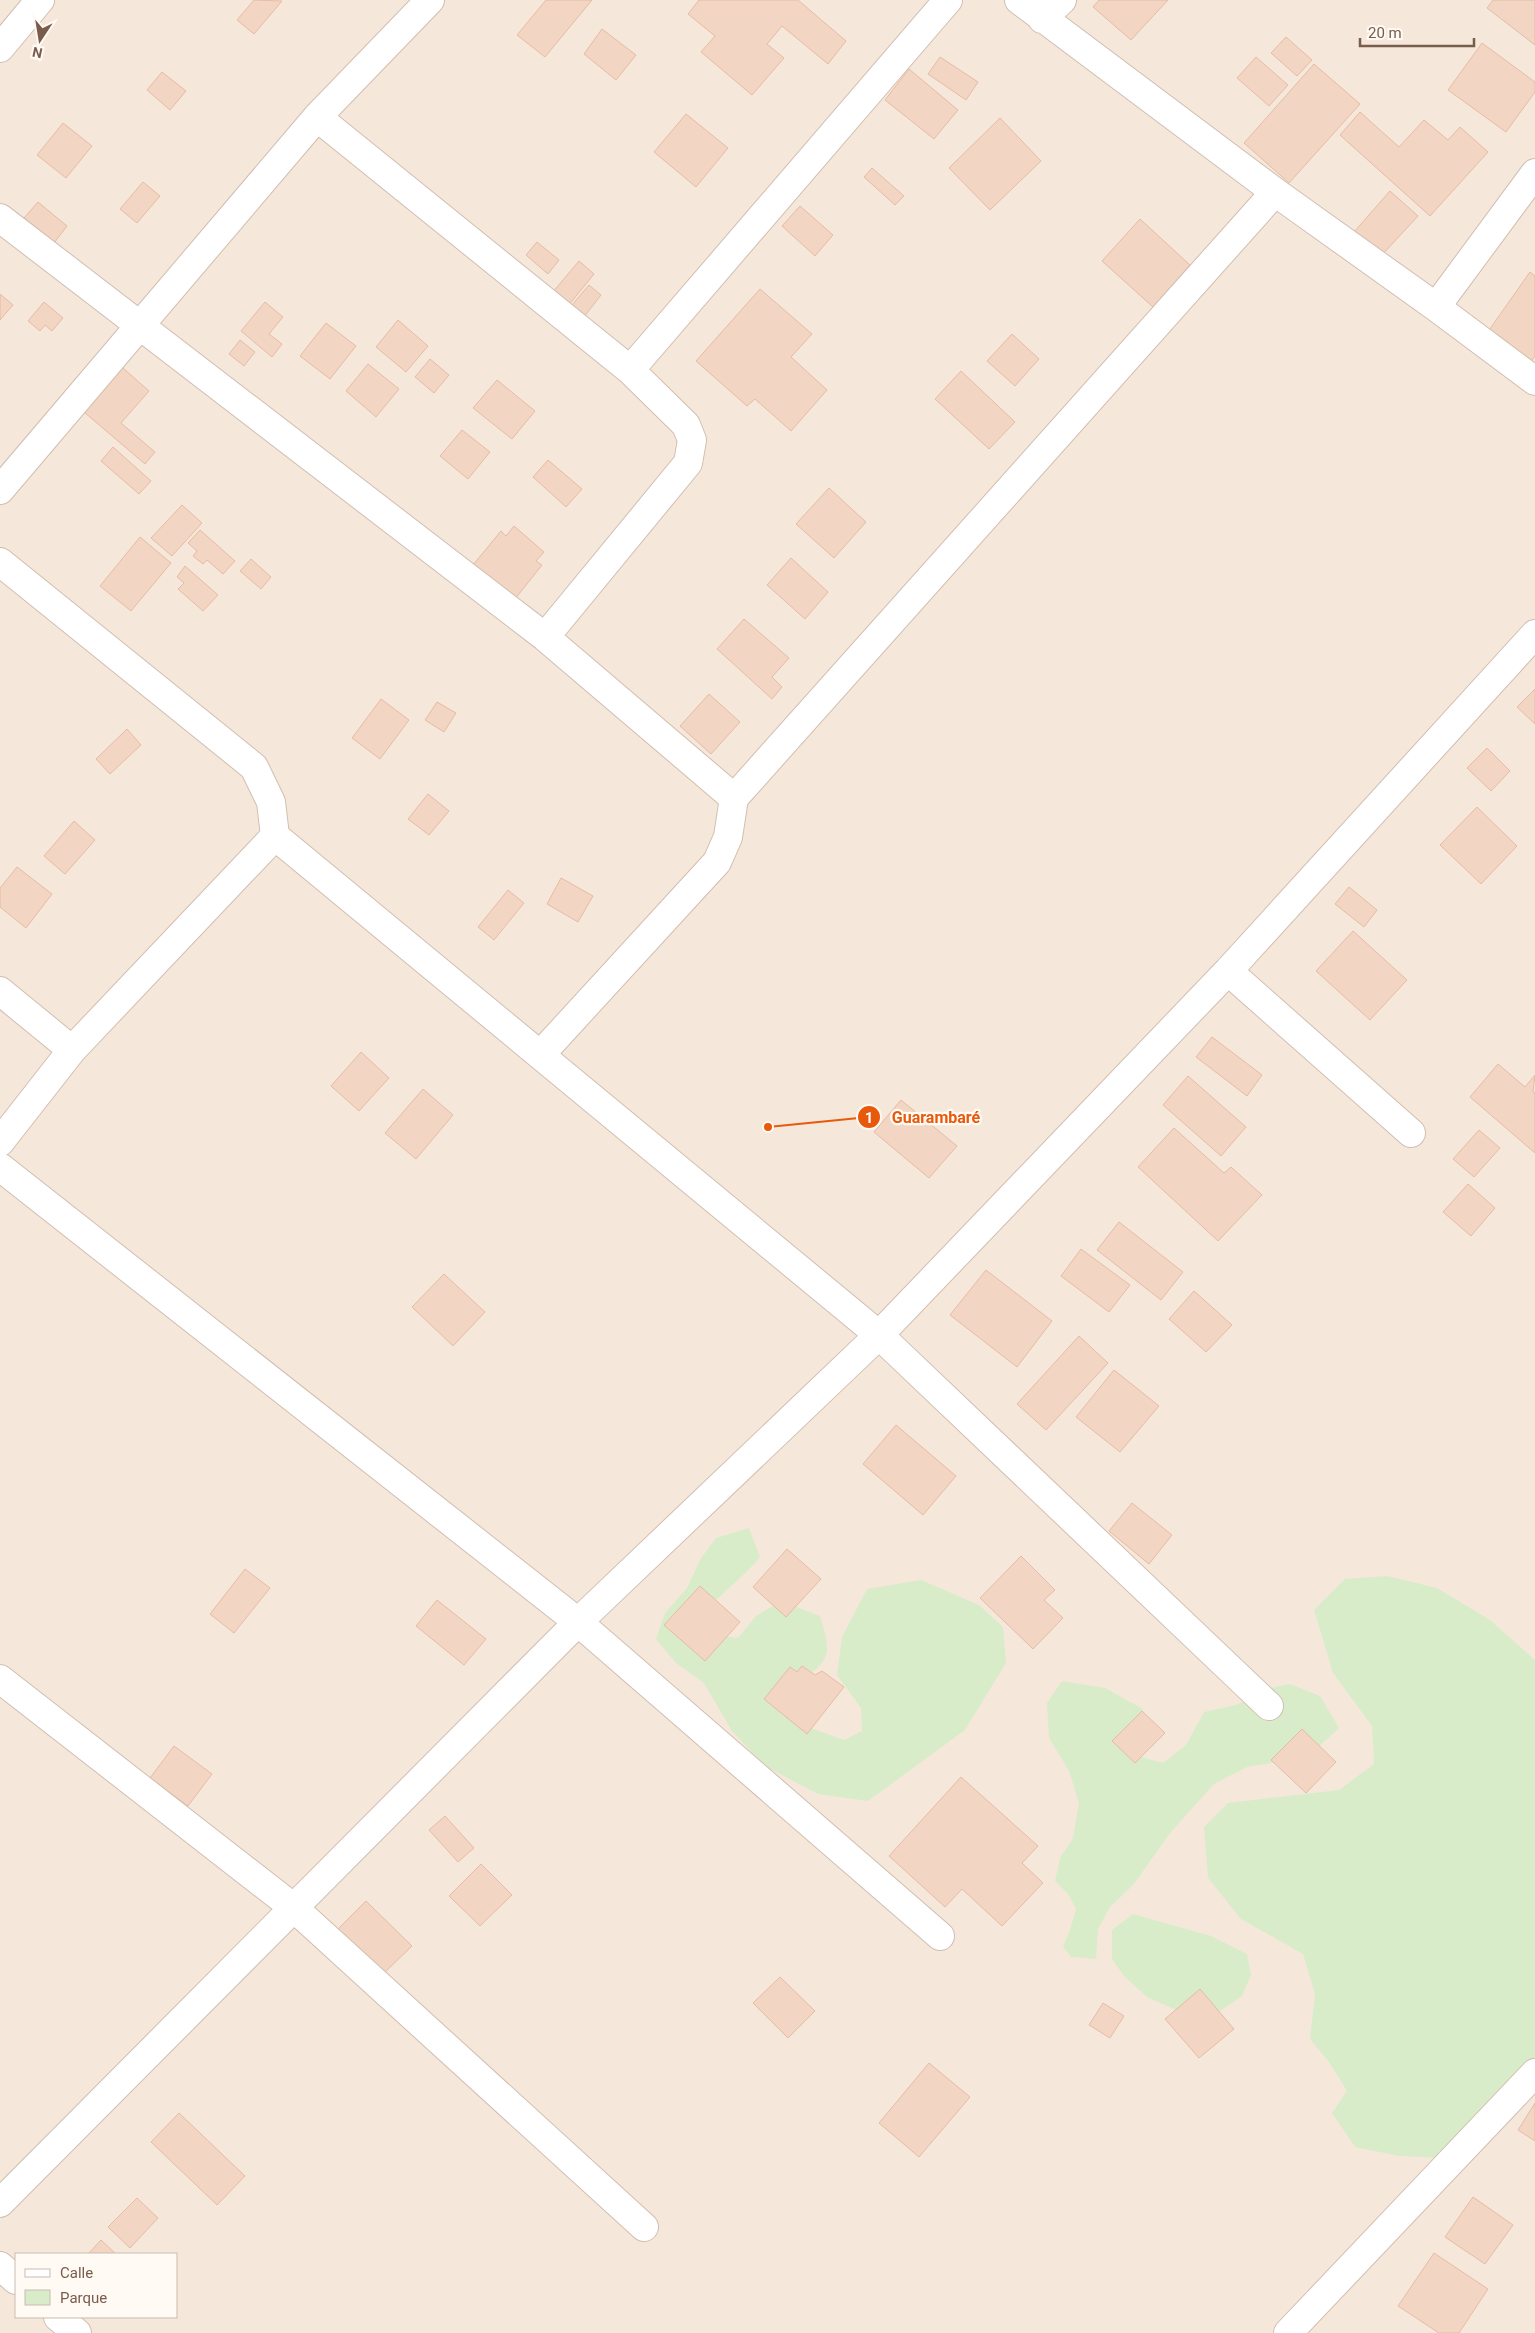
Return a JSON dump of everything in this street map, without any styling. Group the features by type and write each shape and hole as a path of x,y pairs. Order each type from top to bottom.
{"street":[{"path":"0,48 40,0"},
{"path":"0,490 141,326 316,117 430,0"},
{"path":"630,370 948,0"},
{"path":"1019,0 1275,192 1436,307 1535,381"},
{"path":"1042,19 1062,0"},
{"path":"316,117 630,370 686,425 692,440 688,463 545,637"},
{"path":"1436,307 1535,173"},
{"path":"540,1055 717,862 728,837 734,798 1275,192"},
{"path":"0,218 545,637 734,798"},
{"path":"0,562 254,767 271,802 275,836 879,1335 1269,1706"},
{"path":"0,2203 578,1622 879,1335 1228,971 1535,634"},
{"path":"0,1142 72,1050 275,836"},
{"path":"1228,971 1410,1133"},
{"path":"0,991 72,1050"},
{"path":"0,1167 578,1622 940,1936"},
{"path":"0,1679 294,1908 644,2227"},
{"path":"1288,2333 1535,2073"},
{"path":"0,2266 15,2279"},
{"path":"59,2318 77,2333"}],"shaded area":[{"path":"0,0 1535,0 1535,2333 0,2333"}],"green space":[{"path":"749,1528 760,1557 746,1573 699,1617 709,1634 738,1638 756,1616 781,1601 820,1616 827,1641 826,1656 816,1669 796,1685 811,1728 844,1740 862,1731 861,1708 837,1675 842,1637 867,1589 921,1580 979,1605 1003,1627 1006,1663 965,1730 868,1801 818,1794 765,1766 732,1731 704,1683 676,1663 656,1639 665,1613 687,1588 701,1558 716,1538"},
{"path":"1387,1576 1437,1588 1490,1620 1535,1660 1535,2076 1468,2159 1399,2156 1355,2147 1332,2113 1347,2091 1329,2062 1310,2039 1315,1994 1303,1954 1241,1919 1208,1878 1204,1827 1228,1803 1339,1790 1374,1764 1372,1726 1333,1673 1314,1610 1345,1579"},
{"path":"1062,1681 1105,1688 1143,1709 1142,1735 1138,1756 1163,1763 1186,1745 1204,1712 1236,1705 1275,1687 1290,1684 1320,1696 1339,1728 1314,1751 1288,1760 1247,1767 1214,1784 1170,1833 1134,1884 1110,1907 1098,1929 1096,1959 1071,1957 1063,1946 1076,1909 1068,1894 1055,1881 1060,1858 1073,1838 1079,1803 1069,1771 1049,1738 1047,1703"},
{"path":"1133,1914 1211,1936 1247,1954 1251,1975 1242,1996 1219,2012 1183,2013 1147,1997 1124,1976 1112,1959 1112,1930"}],"building":[{"path":"254,0 282,1 254,34 237,20"},
{"path":"546,0 592,0 545,57 517,35"},
{"path":"699,0 798,0 846,41 828,64 782,26 767,44 784,58 752,95 701,52 715,36 688,14"},
{"path":"1099,0 1168,0 1131,40 1093,7"},
{"path":"1493,0 1535,0 1535,45 1487,8"},
{"path":"602,29 636,55 616,80 584,54"},
{"path":"1286,37 1312,60 1297,76 1271,53"},
{"path":"1482,43 1535,82 1535,92 1506,132 1448,90"},
{"path":"940,57 978,82 966,100 928,74"},
{"path":"1256,57 1288,85 1269,106 1237,78"},
{"path":"1314,64 1360,104 1289,183 1244,143"},
{"path":"909,69 958,110 934,139 885,100"},
{"path":"162,72 186,91 170,110 147,90"},
{"path":"1360,112 1399,147 1424,120 1448,140 1460,127 1488,152 1430,216 1340,135"},
{"path":"686,114 728,148 696,187 654,152"},
{"path":"1000,118 1041,161 990,210 949,168"},
{"path":"63,123 92,146 66,178 37,155"},
{"path":"872,168 904,196 895,205 864,177"},
{"path":"143,182 160,196 137,223 120,209"},
{"path":"1390,191 1418,216 1381,256 1354,232"},
{"path":"38,202 67,226 54,243 24,218"},
{"path":"800,206 833,235 815,256 782,226"},
{"path":"1140,219 1190,265 1153,307 1102,261"},
{"path":"537,242 559,260 548,274 526,255"},
{"path":"579,261 594,274 568,306 552,293"},
{"path":"1530,272 1535,276 1535,356 1530,363 1487,333"},
{"path":"589,285 601,295 580,322 567,311"},
{"path":"760,289 812,334 791,357 827,390 791,431 755,399 747,406 696,361"},
{"path":"0,294 13,305 0,320"},
{"path":"44,302 63,318 52,331 45,325 40,331 28,321"},
{"path":"265,302 283,317 269,334 282,344 272,357 241,331"},
{"path":"398,320 428,346 406,372 376,347"},
{"path":"326,323 356,346 330,379 300,356"},
{"path":"1012,334 1039,359 1015,386 987,361"},
{"path":"240,340 255,352 244,366 229,354"},
{"path":"430,359 449,375 434,393 415,377"},
{"path":"115,361 149,391 121,423 155,452 145,464 77,406"},
{"path":"368,364 399,389 376,417 346,391"},
{"path":"961,371 1015,422 989,449 935,399"},
{"path":"497,380 535,411 512,439 473,408"},
{"path":"462,430 490,452 468,479 440,456"},
{"path":"113,447 151,481 139,494 101,461"},
{"path":"548,460 582,489 566,507 533,477"},
{"path":"829,488 866,522 834,558 796,524"},
{"path":"182,505 202,523 172,556 151,538"},
{"path":"514,526 544,552 536,561 542,565 515,599 473,565 501,531 506,536"},
{"path":"200,530 235,561 223,574 207,560 203,564 193,556 197,551 188,543"},
{"path":"140,537 171,563 131,611 100,586"},
{"path":"791,558 828,592 805,619 767,585"},
{"path":"251,559 271,577 261,589 240,571"},
{"path":"185,566 218,595 203,611 178,589 184,583 177,577"},
{"path":"744,619 789,658 772,677 782,687 772,699 717,649"},
{"path":"1535,689 1535,724 1517,707"},
{"path":"709,694 740,722 711,754 680,726"},
{"path":"381,699 409,720 380,759 352,738"},
{"path":"437,702 456,713 444,732 425,720"},
{"path":"127,729 141,745 110,774 96,759"},
{"path":"1487,748 1510,771 1491,791 1467,768"},
{"path":"428,794 449,811 429,835 408,819"},
{"path":"1477,807 1517,846 1481,884 1440,845"},
{"path":"74,821 95,840 65,874 44,856"},
{"path":"17,867 52,894 26,928 0,907 0,888"},
{"path":"561,878 593,896 578,922 547,904"},
{"path":"1349,887 1377,910 1364,927 1335,904"},
{"path":"508,890 524,903 494,940 478,927"},
{"path":"1353,931 1407,980 1370,1020 1316,971"},
{"path":"1212,1037 1262,1075 1247,1096 1196,1057"},
{"path":"361,1052 389,1078 359,1111 331,1086"},
{"path":"1498,1064 1525,1087 1535,1075 1533,1092 1535,1093 1535,1153 1470,1097"},
{"path":"1188,1076 1246,1127 1221,1156 1163,1105"},
{"path":"423,1089 453,1115 416,1159 385,1133"},
{"path":"901,1100 957,1146 929,1178 874,1132"},
{"path":"1174,1128 1224,1173 1231,1167 1262,1195 1218,1241 1138,1167"},
{"path":"1479,1130 1500,1148 1474,1177 1453,1159"},
{"path":"1468,1184 1495,1208 1471,1236 1443,1212"},
{"path":"1119,1222 1183,1272 1161,1300 1097,1250"},
{"path":"1081,1249 1130,1285 1109,1312 1061,1276"},
{"path":"986,1270 1052,1321 1017,1367 950,1315"},
{"path":"444,1274 485,1312 453,1346 412,1307"},
{"path":"1194,1291 1232,1325 1206,1352 1169,1319"},
{"path":"1079,1336 1108,1363 1046,1430 1017,1404"},
{"path":"1114,1370 1159,1406 1120,1452 1076,1417"},
{"path":"896,1425 956,1476 923,1515 863,1464"},
{"path":"1132,1503 1172,1535 1149,1564 1109,1531"},
{"path":"787,1549 821,1579 786,1617 753,1587"},
{"path":"1021,1556 1055,1590 1044,1600 1063,1618 1033,1649 980,1598"},
{"path":"245,1569 270,1588 234,1633 210,1614"},
{"path":"700,1586 740,1622 705,1661 664,1625"},
{"path":"437,1600 486,1639 464,1665 416,1626"},
{"path":"802,1666 815,1675 822,1671 844,1687 807,1734 764,1699 790,1667 797,1672"},
{"path":"1142,1711 1165,1733 1135,1763 1112,1741"},
{"path":"1302,1729 1336,1762 1306,1793 1271,1760"},
{"path":"174,1746 212,1774 188,1806 150,1778"},
{"path":"961,1777 1038,1846 1022,1863 1043,1883 1002,1926 962,1889 945,1907 889,1856"},
{"path":"445,1816 474,1848 458,1862 429,1830"},
{"path":"481,1864 512,1895 480,1926 449,1896"},
{"path":"366,1901 412,1946 381,1976 336,1931"},
{"path":"780,1977 815,2011 788,2038 753,2003"},
{"path":"1200,1989 1234,2029 1199,2058 1165,2019"},
{"path":"1103,2003 1124,2016 1110,2038 1089,2025"},
{"path":"929,2063 970,2097 919,2157 879,2123"},
{"path":"1535,2103 1535,2141 1518,2130"},
{"path":"179,2113 245,2176 217,2205 151,2142"},
{"path":"1473,2197 1513,2225 1485,2264 1445,2237"},
{"path":"137,2198 158,2218 130,2248 108,2227"},
{"path":"101,2240 115,2253 89,2253"},
{"path":"1434,2253 1488,2289 1459,2333 1439,2333 1398,2306"}],"place":[{"name":"Guarambaré","path":"768,1127"}]}
